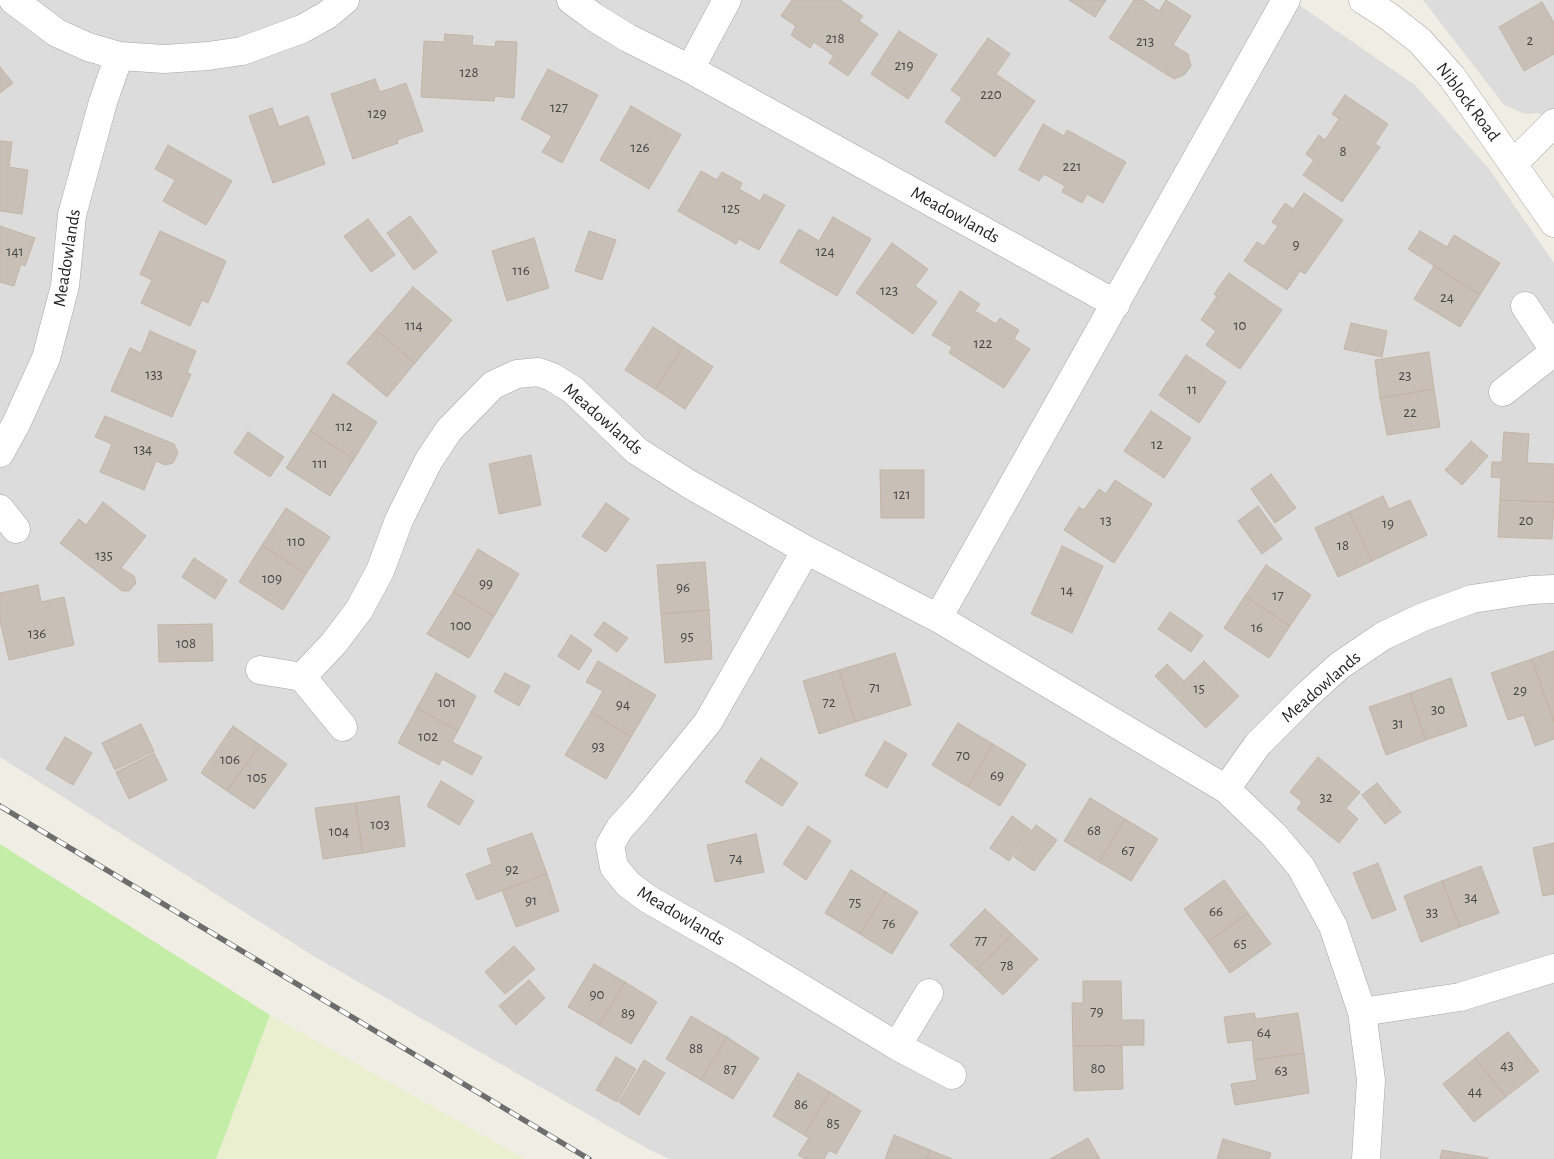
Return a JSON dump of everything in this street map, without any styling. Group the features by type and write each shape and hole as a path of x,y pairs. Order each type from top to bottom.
{"street":[{"path":"13,0 57,33 88,47 119,56 164,59 208,56 242,51 302,28 326,15 345,0"},
{"name":"Meadowlands","path":"570,0 628,38 690,69 1116,304"},
{"path":"690,69 727,0"},
{"path":"938,618 1286,0"},
{"name":"Niblock Road","path":"1363,0 1388,16 1420,41 1452,77 1554,223"},
{"name":"Meadowlands","path":"0,453 16,424 46,358 65,286 72,215 103,102 119,56"},
{"path":"1513,164 1554,123"},
{"path":"1503,392 1554,351 1525,306"},
{"name":"Meadowlands","path":"302,677 334,643 359,610 380,572 399,520 429,460 449,430 493,385 517,374 538,372 552,376 573,390 637,451 689,484 806,550 938,618 1226,789 1274,835 1301,867 1333,926 1362,1012 1371,1080 1366,1159"},
{"name":"Meadowlands","path":"806,550 708,722 640,807 620,828 610,845 614,867 628,884 648,899 738,950 897,1046 952,1075"},
{"name":"Meadowlands","path":"1226,789 1258,744 1305,697 1339,666 1383,636 1423,617 1472,599 1531,590 1554,589"},
{"path":"260,670 302,677 343,727"},
{"path":"1362,1012 1460,996 1554,968"},
{"path":"897,1046 929,993"}],"shaded area":[{"path":"0,0 1292,0 1415,85 1489,169 1554,263 1554,1159 669,1159 648,1149 315,957 0,757"},
{"path":"1423,0 1554,0 1554,130 1539,113 1525,114 1504,105"}],"green space":[{"path":"0,844 270,1015 216,1159 0,1159"},
{"path":"270,1015 525,1159 216,1159"}],"building":[{"path":"792,0 840,0 863,16 859,21 878,34 848,76 829,63 834,56 814,42 810,48 791,35 796,26 781,16"},
{"path":"1069,0 1106,0 1095,17"},
{"path":"1134,0 1143,0 1159,11 1166,0 1191,16 1173,45 1188,54 1191,66 1184,75 1174,79 1109,38"},
{"path":"1542,2 1554,23 1554,54 1524,71 1499,27"},
{"path":"899,31 937,55 908,99 871,74"},
{"path":"445,34 473,36 472,45 495,47 496,41 517,42 514,98 495,96 494,101 421,97 424,41 444,42"},
{"path":"988,38 1010,54 996,74 1035,101 995,157 945,122 962,98 951,90"},
{"path":"0,67 13,83 0,93"},
{"path":"548,69 598,95 562,163 542,152 552,136 521,119"},
{"path":"375,79 380,92 406,83 423,131 397,140 398,143 353,159 331,94"},
{"path":"1345,95 1388,124 1375,144 1380,147 1342,202 1303,175 1314,160 1306,154 1319,135 1325,140 1339,119 1332,114"},
{"path":"631,106 681,135 649,189 600,160"},
{"path":"272,108 279,127 308,116 325,164 273,183 249,116"},
{"path":"1043,124 1064,136 1067,130 1126,162 1103,203 1087,194 1082,203 1062,192 1065,186 1044,174 1039,181 1019,170"},
{"path":"0,141 12,142 9,167 28,170 22,214 0,211"},
{"path":"168,145 232,181 206,225 163,201 175,180 155,169"},
{"path":"701,171 717,180 722,172 742,183 739,189 760,201 764,194 785,205 759,250 739,239 736,244 678,211"},
{"path":"1304,193 1343,220 1305,274 1300,271 1287,290 1244,261 1257,242 1264,246 1278,226 1272,222 1285,203 1293,209"},
{"path":"410,216 437,252 414,270 387,233"},
{"path":"833,217 871,239 837,296 780,262 799,229 819,241"},
{"path":"368,219 395,255 371,272 344,236"},
{"path":"0,226 35,238 25,266 21,264 14,286 0,282"},
{"path":"160,231 226,261 208,303 202,300 190,326 141,303 152,280 140,274"},
{"path":"589,231 616,240 602,280 575,271"},
{"path":"1420,231 1447,247 1454,235 1500,263 1480,295 1408,249"},
{"path":"534,238 549,288 507,301 492,251"},
{"path":"892,243 928,269 915,286 937,302 913,334 856,293"},
{"path":"1434,266 1480,295 1460,327 1414,299"},
{"path":"1229,273 1282,310 1240,369 1206,345 1216,331 1201,320 1217,296 1214,294"},
{"path":"413,287 452,320 415,363 376,330"},
{"path":"960,291 980,304 975,311 996,324 1000,318 1019,330 1014,339 1030,349 1004,388 949,353 952,347 932,335"},
{"path":"1351,323 1387,331 1382,357 1344,349"},
{"path":"653,327 683,347 655,389 625,370"},
{"path":"376,330 415,363 387,397 347,363"},
{"path":"150,331 196,351 187,373 191,374 172,417 111,391 130,348 141,353"},
{"path":"683,347 713,367 685,409 655,389"},
{"path":"1429,352 1434,389 1380,398 1375,360"},
{"path":"1186,355 1226,382 1199,423 1159,395"},
{"path":"1434,389 1440,427 1387,435 1380,398"},
{"path":"333,394 377,422 354,459 310,431"},
{"path":"1151,411 1191,438 1164,478 1124,451"},
{"path":"105,416 174,444 178,453 173,463 165,465 156,461 144,490 100,472 112,444 95,437"},
{"path":"310,431 354,459 330,496 286,468"},
{"path":"248,432 284,457 270,477 234,453"},
{"path":"1504,432 1529,434 1527,463 1554,464 1554,502 1500,500 1501,478 1491,477 1492,462 1502,462"},
{"path":"1471,441 1488,456 1462,485 1445,470"},
{"path":"531,455 541,505 499,514 489,464"},
{"path":"880,470 924,470 924,518 881,518"},
{"path":"1271,474 1296,508 1275,523 1251,489"},
{"path":"1115,480 1152,504 1114,563 1064,530 1079,507 1084,510 1099,489 1106,494"},
{"path":"1383,496 1389,509 1410,500 1427,535 1372,561 1349,512"},
{"path":"1500,500 1554,502 1552,539 1498,537"},
{"path":"103,502 146,536 121,568 134,576 136,583 129,591 122,591 60,543 79,519 86,525"},
{"path":"606,503 629,519 606,552 582,536"},
{"path":"1258,506 1282,539 1262,554 1238,521"},
{"path":"286,508 330,537 306,574 262,545"},
{"path":"1349,512 1372,561 1338,577 1315,528"},
{"path":"262,545 306,574 283,610 239,582"},
{"path":"1062,546 1103,566 1072,633 1031,614"},
{"path":"478,549 519,574 494,616 453,592"},
{"path":"194,558 227,580 215,599 182,577"},
{"path":"705,562 709,610 661,614 657,565"},
{"path":"1266,565 1311,595 1290,626 1245,596"},
{"path":"38,585 41,602 64,597 74,645 9,660 0,621 0,593"},
{"path":"453,592 494,616 469,658 427,634"},
{"path":"1245,596 1290,626 1269,658 1224,628"},
{"path":"709,610 712,659 665,663 661,614"},
{"path":"1170,612 1203,635 1191,652 1158,629"},
{"path":"604,622 628,638 617,652 594,635"},
{"path":"212,624 213,661 159,662 158,625"},
{"path":"571,635 592,650 579,670 558,656"},
{"path":"1554,651 1554,722 1532,659"},
{"path":"895,653 911,705 855,722 839,670"},
{"path":"1532,659 1554,722 1554,739 1535,746 1524,715 1508,720 1491,673"},
{"path":"598,661 656,695 631,737 591,712 603,691 586,682"},
{"path":"1204,661 1239,696 1206,728 1155,676 1167,664 1184,681"},
{"path":"839,670 855,722 819,734 803,681"},
{"path":"436,673 476,696 458,731 417,708"},
{"path":"505,673 530,686 519,706 494,692"},
{"path":"1451,678 1467,726 1426,740 1410,693"},
{"path":"1410,693 1426,740 1386,755 1369,707"},
{"path":"417,708 458,731 452,742 482,757 472,775 442,759 439,765 398,743"},
{"path":"591,712 631,737 606,779 565,755"},
{"path":"958,723 993,744 968,787 932,765"},
{"path":"141,724 154,751 115,770 102,743"},
{"path":"233,726 260,745 227,791 201,773"},
{"path":"65,737 92,753 73,785 46,769"},
{"path":"885,741 907,754 887,788 865,775"},
{"path":"993,744 1026,764 1000,806 968,787"},
{"path":"260,745 287,764 254,809 227,791"},
{"path":"154,753 167,780 129,799 116,772"},
{"path":"1318,757 1360,792 1346,808 1358,819 1339,843 1297,809 1302,802 1290,792"},
{"path":"761,758 798,783 782,806 745,782"},
{"path":"441,781 474,801 459,825 427,806"},
{"path":"1377,783 1401,812 1385,824 1362,795"},
{"path":"399,796 405,846 363,853 355,803"},
{"path":"1090,798 1125,819 1099,862 1064,841"},
{"path":"355,803 363,853 323,859 315,808"},
{"path":"1012,816 1031,830 1009,861 990,848"},
{"path":"1125,819 1158,839 1131,881 1099,862"},
{"path":"1036,825 1057,840 1034,871 1014,857"},
{"path":"808,826 831,841 806,880 783,864"},
{"path":"532,833 547,874 477,900 466,874 492,864 487,849"},
{"path":"756,834 764,872 715,882 707,845"},
{"path":"1554,843 1554,894 1543,896 1533,848"},
{"path":"1378,863 1396,910 1372,919 1353,873"},
{"path":"1481,866 1499,913 1460,927 1442,881"},
{"path":"851,870 886,892 860,934 825,913"},
{"path":"547,874 559,911 516,927 502,890"},
{"path":"1224,880 1248,913 1208,942 1184,909"},
{"path":"1442,881 1460,927 1421,942 1404,896"},
{"path":"886,892 918,912 892,954 860,934"},
{"path":"985,909 1012,934 977,970 950,945"},
{"path":"1248,913 1271,944 1230,973 1208,942"},
{"path":"1012,934 1038,959 1003,995 977,970"},
{"path":"514,946 535,969 505,994 485,972"},
{"path":"594,964 625,982 599,1025 568,1007"},
{"path":"529,980 545,998 516,1025 499,1006"},
{"path":"1083,981 1121,981 1122,1020 1144,1020 1144,1045 1073,1046 1072,1003 1083,1003"},
{"path":"625,982 657,1002 631,1044 599,1025"},
{"path":"1254,1013 1256,1019 1298,1013 1304,1053 1254,1060 1252,1040 1228,1043 1224,1017"},
{"path":"691,1016 727,1037 701,1080 666,1059"},
{"path":"1508,1032 1539,1071 1506,1097 1475,1058"},
{"path":"727,1037 759,1058 733,1099 701,1080"},
{"path":"1073,1046 1122,1046 1123,1089 1074,1091"},
{"path":"1304,1053 1309,1093 1235,1105 1231,1084 1257,1080 1254,1060"},
{"path":"616,1057 636,1069 617,1102 596,1090"},
{"path":"1475,1058 1506,1097 1474,1122 1443,1084"},
{"path":"644,1060 665,1073 639,1115 619,1102"},
{"path":"798,1073 830,1092 804,1135 773,1116"},
{"path":"830,1092 861,1111 836,1154 829,1150 824,1159 805,1159 798,1155 809,1138 804,1135"},
{"path":"894,1135 930,1150 926,1159 885,1159"},
{"path":"1088,1138 1100,1159 1050,1159"},
{"path":"1223,1139 1271,1153 1269,1159 1217,1159"},
{"path":"930,1150 952,1159 926,1159"},
{"path":"1442,1150 1488,1158 1488,1159 1440,1159"}],"railway":[{"path":"0,806 589,1159"}]}
